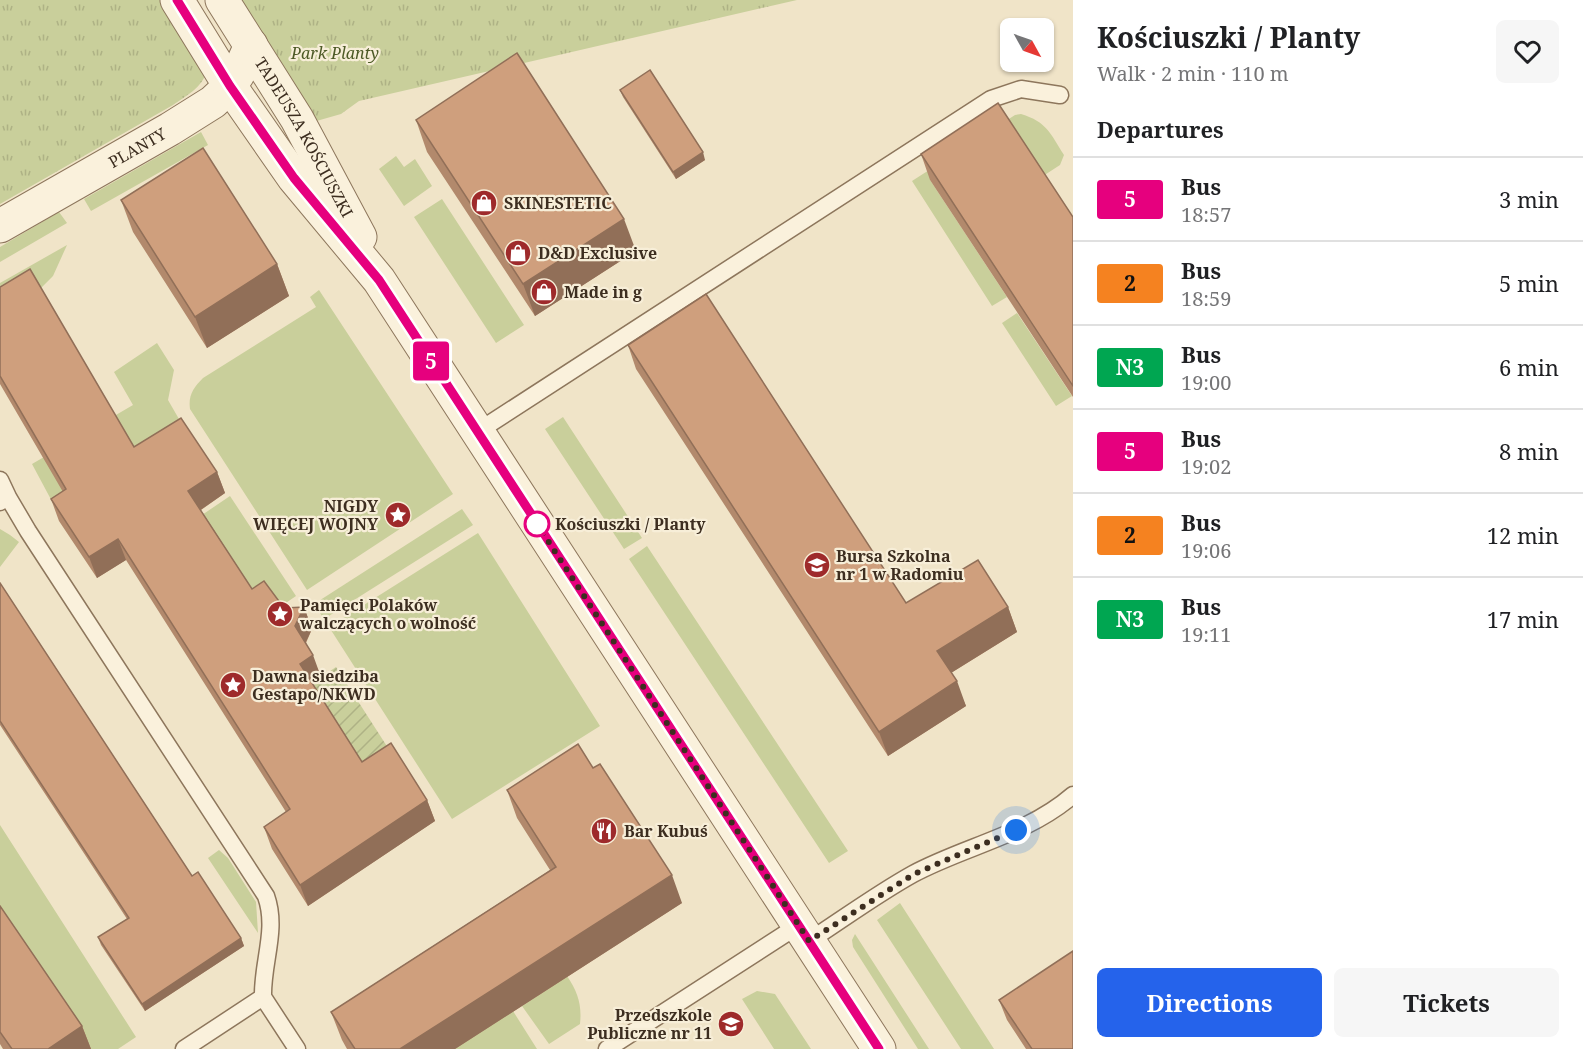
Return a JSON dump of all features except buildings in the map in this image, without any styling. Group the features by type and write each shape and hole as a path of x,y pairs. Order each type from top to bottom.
{"street":[{"name":"TADEUSZA KOŚCIUSZKI","path":"177,0 230,86 294,178 379,280 879,1049"},
{"name":"TADEUSZA KOŚCIUSZKI","path":"222,0 297,119 338,192 379,280"},
{"name":"PLANTY","path":"0,226 213,102 230,86 238,74 251,45"}],"lane":[{"path":"477,432 991,99 1021,88 1060,95"},
{"path":"0,480 4,499 28,531 266,896 272,911 263,998 297,1049"},
{"path":"608,1049 804,933 914,874 1016,830 1043,816 1073,795"},
{"path":"184,1049 263,998"}],"green space":[{"path":"0,0 164,0 207,71 197,87 173,105 0,204"},
{"name":"Park Planty","path":"240,0 797,0 359,101 341,114 313,122"},
{"path":"1021,114 1037,121 1051,134 1064,155 1060,165 1040,178 930,180 1007,297 992,306 912,181 1015,115"},
{"path":"201,132 208,145 91,211 84,199"},
{"path":"396,156 404,167 415,159 432,186 404,206 379,169"},
{"path":"442,199 524,325 496,343 414,217"},
{"path":"59,212 67,223 0,262 0,247"},
{"path":"67,245 53,276 38,291 0,307 0,283"},
{"path":"319,290 453,494 307,590 190,409 190,400 192,392 203,378 316,307 310,297"},
{"path":"1017,313 1072,396 1056,406 1002,323"},
{"path":"157,343 174,370 168,400 183,426 55,507 32,464 133,405 114,372"},
{"path":"563,417 642,538 624,549 545,429"},
{"path":"230,496 296,596 277,609 260,610 199,517"},
{"path":"462,509 473,525 324,619 314,604"},
{"path":"0,529 19,542 0,567"},
{"path":"478,533 600,726 452,819 329,627"},
{"path":"647,546 848,851 829,863 629,559"},
{"path":"336,667 399,765 370,783 308,686"},
{"path":"0,825 136,1037 118,1049 90,1049 0,918"},
{"path":"219,850 228,858 256,902 258,933 208,858"},
{"path":"900,903 994,1049 961,1049 877,920"},
{"path":"855,934 929,1049 918,1049 853,947 852,940"},
{"path":"567,976 578,999 580,1024 549,1044 522,1006"},
{"path":"757,991 775,994 811,1049 774,1049 742,999"},
{"path":"513,1011 537,1049 454,1049"}],"bus line":[{"name":"5","path":"177,0 230,86 294,178 379,280 879,1049"}],"place":[{"name":"SKINESTETIC","path":"484,203"},
{"name":"D&D Exclusive","path":"518,253"},
{"name":"Made in g","path":"544,292"},
{"name":"NIGDY WIĘCEJ WOJNY","path":"398,515"},
{"name":"Kościuszki / Planty","path":"537,524"},
{"name":"Bursa Szkolna nr 1 w Radomiu","path":"817,565"},
{"name":"Pamięci Polaków walczących o wolność","path":"280,614"},
{"name":"Dawna siedziba Gestapo/NKWD","path":"233,685"},
{"name":"Bar Kubuś","path":"604,831"},
{"name":"Przedszkole Publiczne nr 11","path":"731,1024"}],"route":[{"path":"537,524 809,941 914,874 1016,830"}]}
